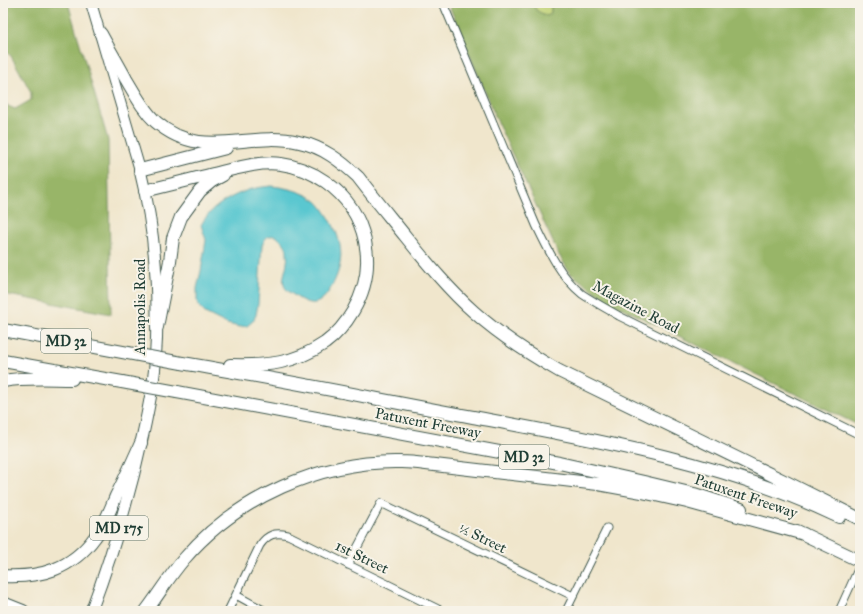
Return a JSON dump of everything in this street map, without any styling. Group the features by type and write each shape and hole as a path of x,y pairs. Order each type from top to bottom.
{"highway":[{"path":"101,34 144,109 155,121 168,131 193,141 209,143 281,139 299,142 319,148 334,157 358,177 428,265 473,311 511,341 559,371 860,519"},
{"path":"140,170 262,139"},
{"path":"145,190 238,168 264,164 281,164 309,172 339,193 353,210 360,224 364,237 367,253 367,271 363,288 350,317 327,342 304,354 283,362 267,365 195,365"},
{"path":"157,327 173,238 181,217 200,191 212,181 238,168"},
{"name":"Patuxent Freeway","path":"3,330 566,434 654,453 744,479 782,492 860,527"},
{"name":"Patuxent Freeway","path":"3,361 559,463 637,480 694,494 730,505 804,534 860,561"},
{"path":"3,381 37,378 118,382"},
{"path":"3,576 19,577 36,575 71,561 84,550 96,537 104,522 141,443"},
{"path":"146,611 183,560 217,527 240,510 259,499 306,477 350,466 401,462 598,484 642,492 804,534"},
{"path":"3,603 23,611"}],"main road":[{"name":"Annapolis Road","path":"91,3 145,190 155,249 157,285 155,367 141,443 131,488 119,530 91,611"}],"street":[{"name":"Magazine Road","path":"443,3 536,225 557,266 569,280 582,293 619,316 860,435"},
{"name":"½ Street","path":"348,565 381,503 573,596"},
{"path":"566,611 607,528"},
{"name":"1st Street","path":"236,595 260,545 270,536 282,534 442,611"},
{"path":"839,611 860,565"},
{"path":"228,611 236,595 266,611"}],"green space":[{"path":"3,3 68,3 108,140 111,314 3,294 3,100 8,106 15,109 31,100 31,92 11,56 3,49"},
{"path":"448,3 532,3 537,11 547,16 551,14 551,7 549,3 860,3 860,426 606,300 570,273 559,255 501,130"},
{"path":"532,3 549,3 551,7 551,14 547,16 537,11"}],"water":[{"path":"272,186 305,194 321,206 330,219 338,236 341,252 339,268 332,286 323,299 315,303 308,303 297,298 285,288 283,281 287,260 287,249 276,236 269,236 262,245 256,315 253,321 247,326 240,327 227,324 205,313 200,308 197,301 197,288 206,240 201,225 204,219 214,209 231,197 261,187"}]}
